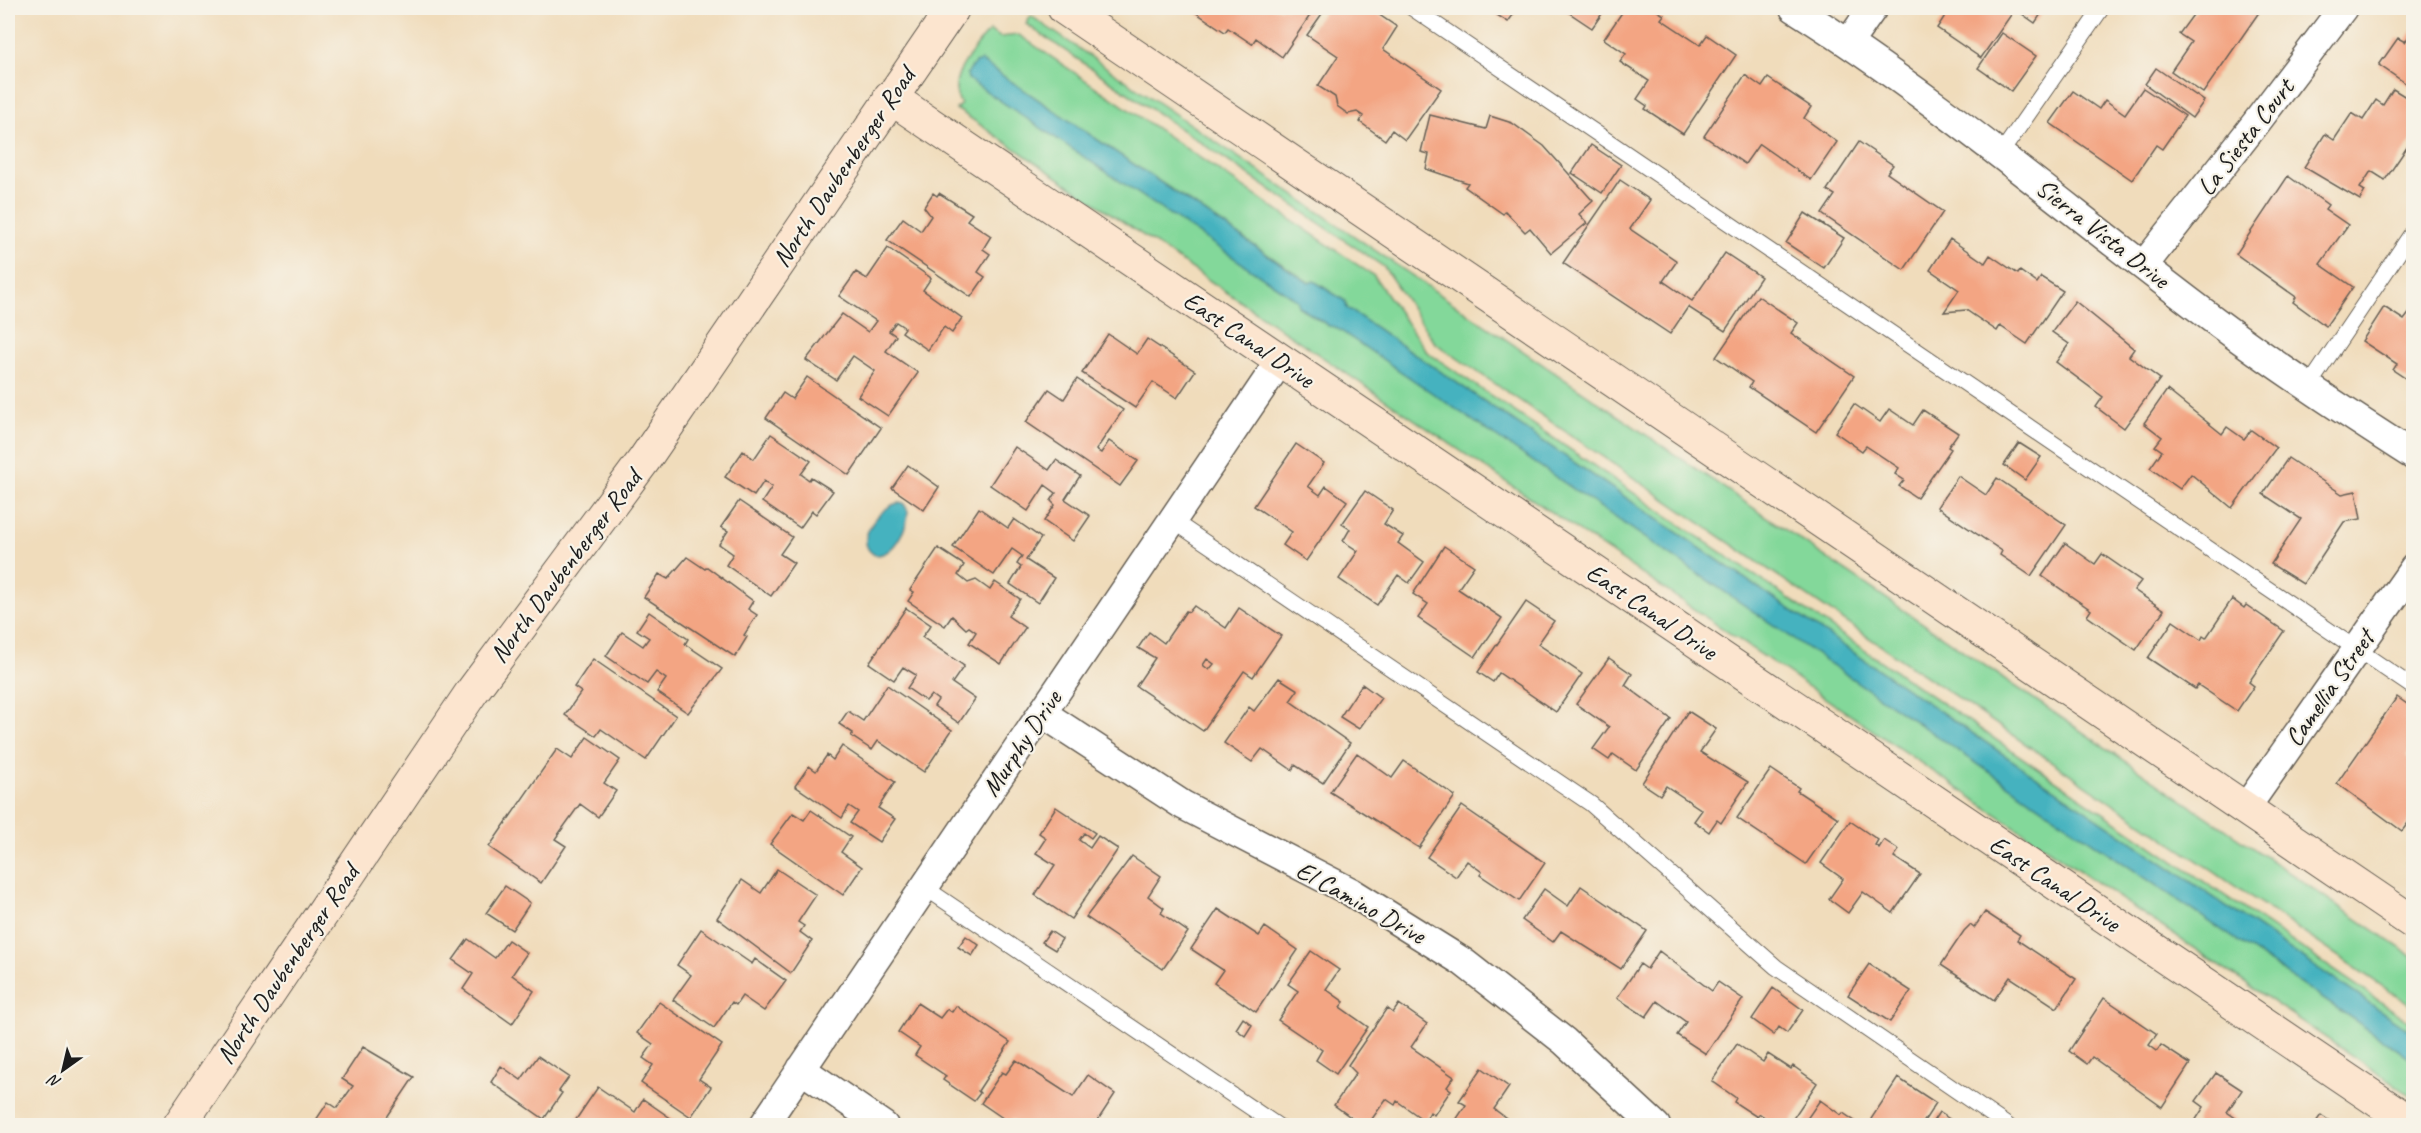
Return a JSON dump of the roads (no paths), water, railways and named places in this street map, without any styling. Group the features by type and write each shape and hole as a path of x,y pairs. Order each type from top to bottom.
{"main road":[{"name":"North Daubenberger Road","path":"179,1125 471,693 644,460 953,8"},
{"path":"1064,8 2414,923"},
{"name":"East Canal Drive","path":"890,97 2414,1125"}],"street":[{"name":"Sierra Vista Drive","path":"1794,8 1849,42 2001,153 2223,327 2308,387 2414,456"},
{"path":"1849,42 1873,8"},
{"name":"La Siesta Court","path":"2144,266 2263,115 2343,8"},
{"name":"Murphy Drive","path":"763,1125 1280,361"},
{"name":"Camellia Street","path":"2245,809 2414,568"},
{"name":"El Camino Drive","path":"1042,713 1183,805 1351,892 1463,962 1564,1041 1656,1125"},
{"path":"801,1069 884,1125"}],"lane":[{"path":"1412,8 2414,688"},
{"path":"2001,153 2102,8"},
{"path":"2308,387 2414,230"},
{"path":"1172,520 1591,804 1776,967 2007,1125"},
{"path":"924,886 1278,1125"}],"water":[{"path":"981,61 1309,283 1314,281 1345,301 1347,308 2413,1033 2413,1060 1335,327 1329,326 1298,306 1298,301 968,79 967,74 975,63"},
{"path":"898,503 904,504 908,511 903,532 888,551 875,555 868,549 867,534 883,511"}]}
